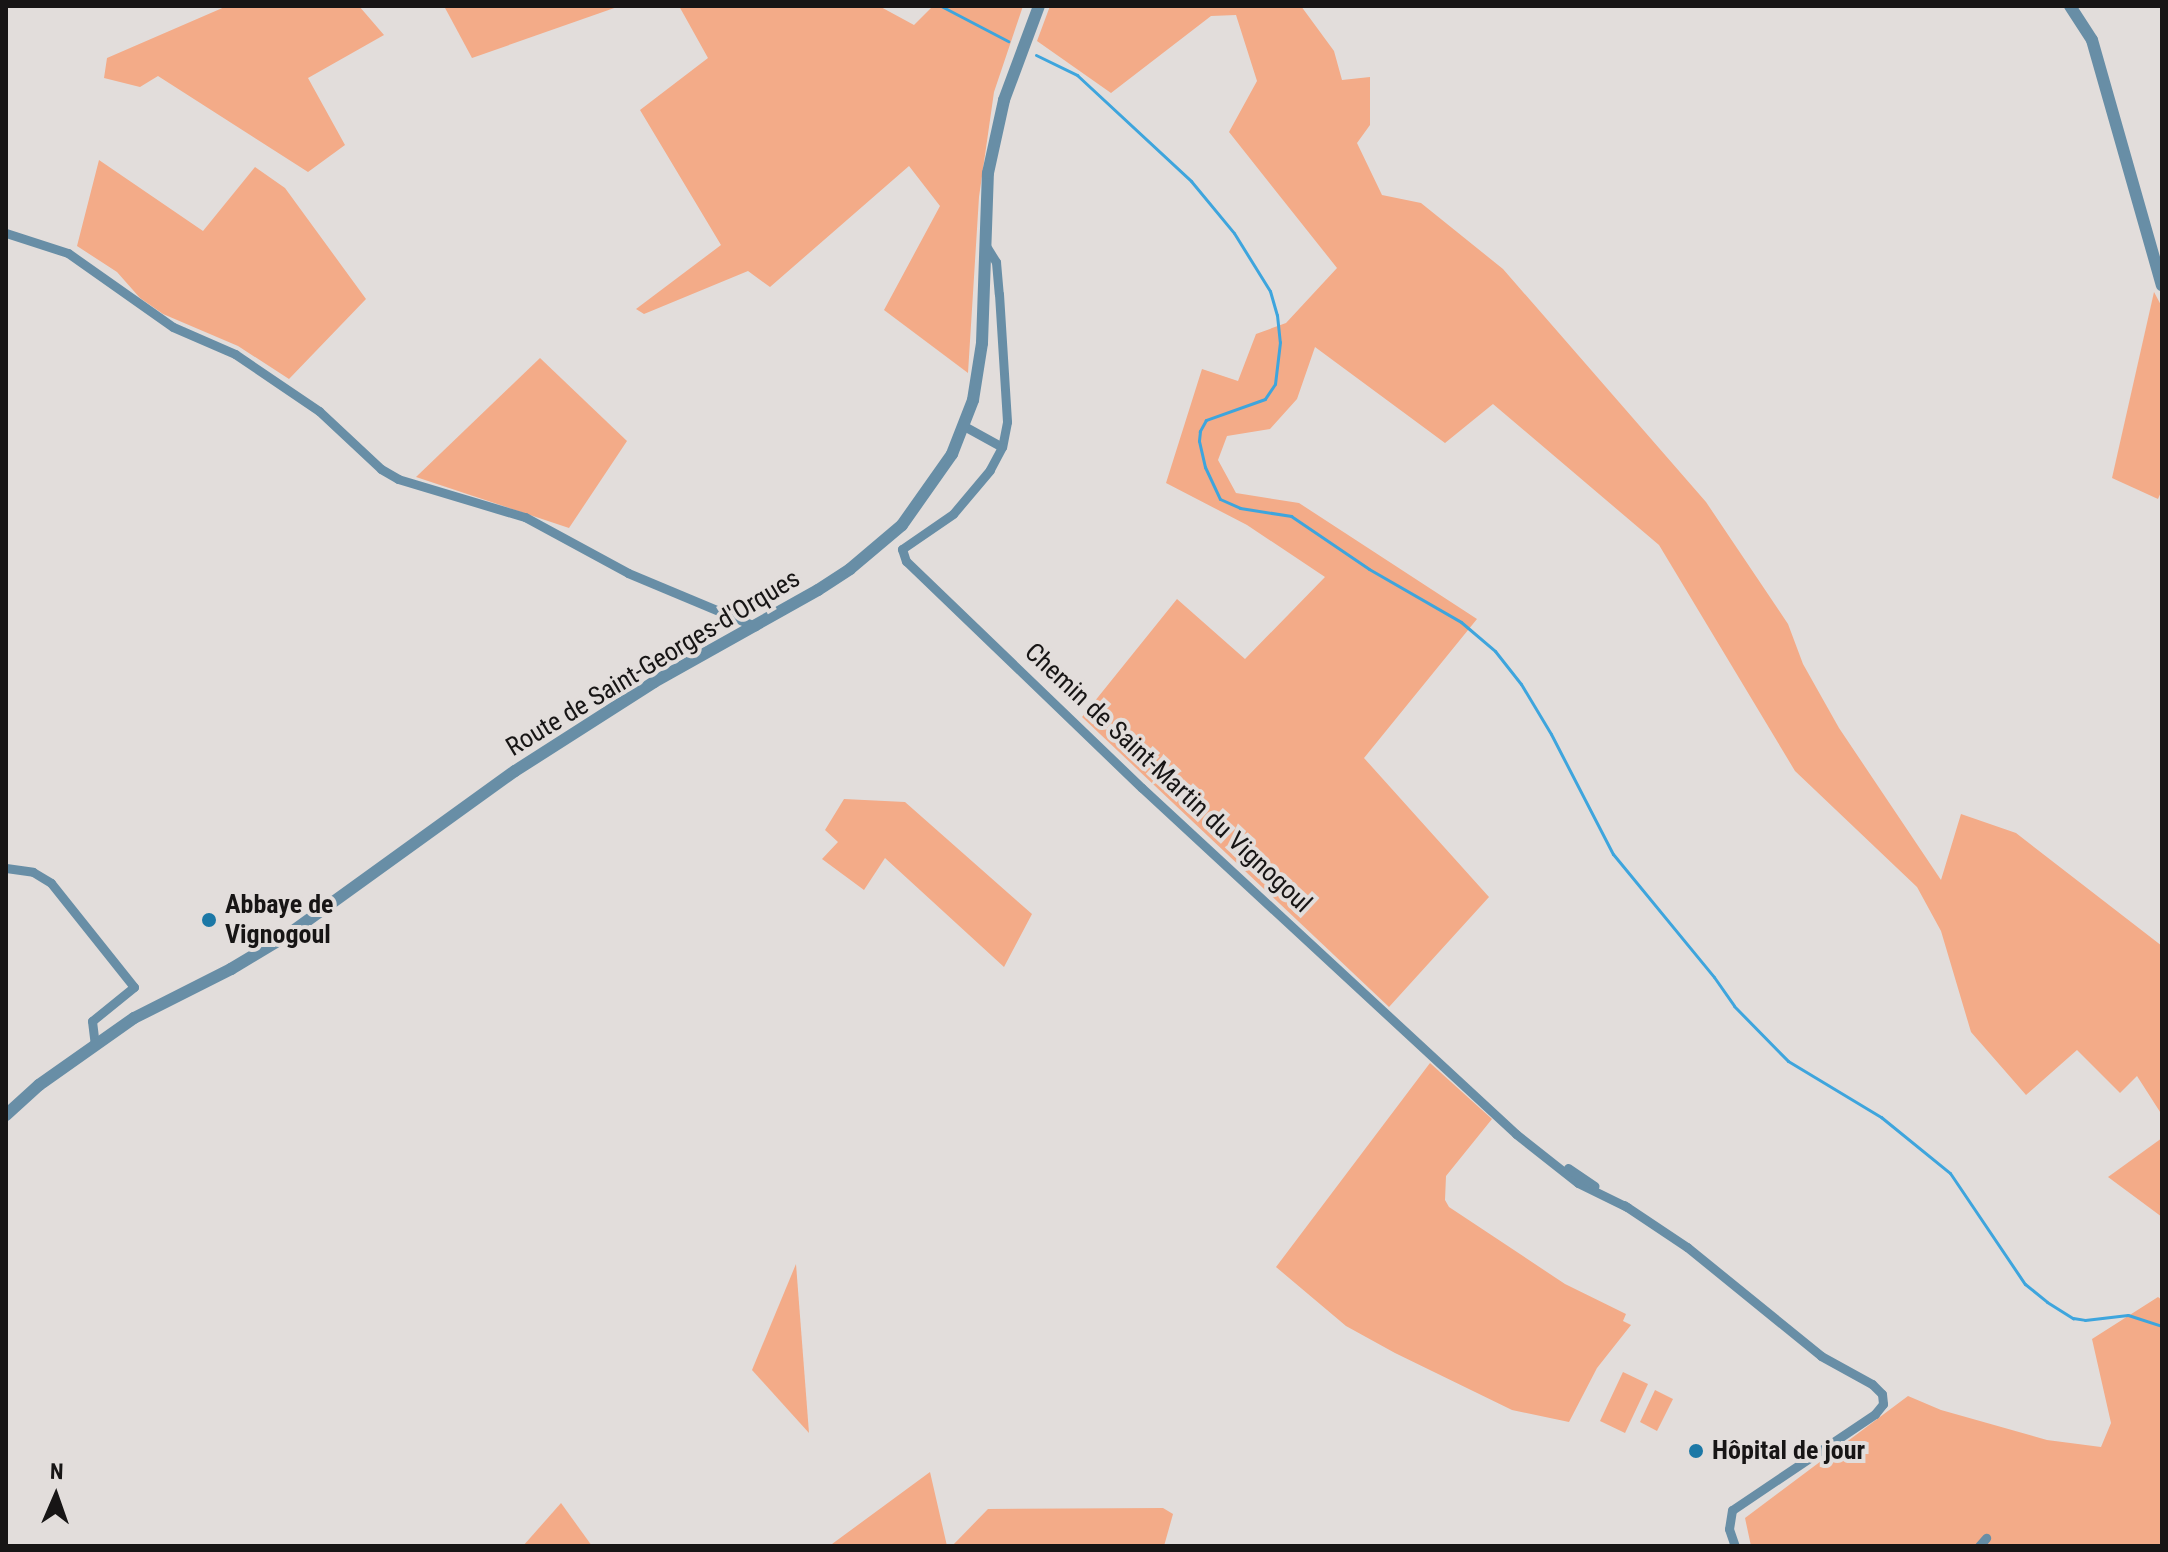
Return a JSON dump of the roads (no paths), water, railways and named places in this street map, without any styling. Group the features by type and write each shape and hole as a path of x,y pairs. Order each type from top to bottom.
{"street":[{"name":"Route de Saint-Georges-d'Orques","path":"6,1115 95,1044 134,1018 231,969 286,936 585,724 850,569 902,525 936,481 964,426 973,400 982,343 988,173 1004,100 1039,6"},
{"path":"2070,6 2092,40 2162,285"},
{"path":"6,233 68,253 173,327 235,354 319,411 381,469 398,479 525,517 628,573 755,626"},
{"name":"Chemin de Saint-Martin du Vignogoul","path":"985,246 996,262 999,294 1007,422 1002,447 990,470 953,514 902,549 906,561 1142,788 1516,1134 1578,1183 1627,1207 1687,1247 1821,1356 1872,1384 1882,1394 1883,1404 1875,1414 1732,1510 1729,1529 1735,1546"},
{"path":"964,426 1002,447"},
{"path":"6,868 33,872 51,883 134,987 92,1021 95,1044"}],"waterway":[{"path":"941,6 1008,41"},
{"path":"1036,55 1077,75 1191,181 1234,233 1270,291 1280,342 1275,384 1265,399 1206,420 1200,431 1205,467 1220,499 1240,508 1291,516 1369,569 1461,622 1495,651 1521,684 1551,734 1613,854 1714,977 1734,1006 1788,1061 1881,1117 1950,1173 2025,1284 2047,1302 2073,1318 2085,1320 2128,1315 2162,1326"}],"place":[{"name":"Abbaye de Vignogoul","path":"209,920"},
{"name":"Hôpital de jour","path":"1696,1451"}]}
